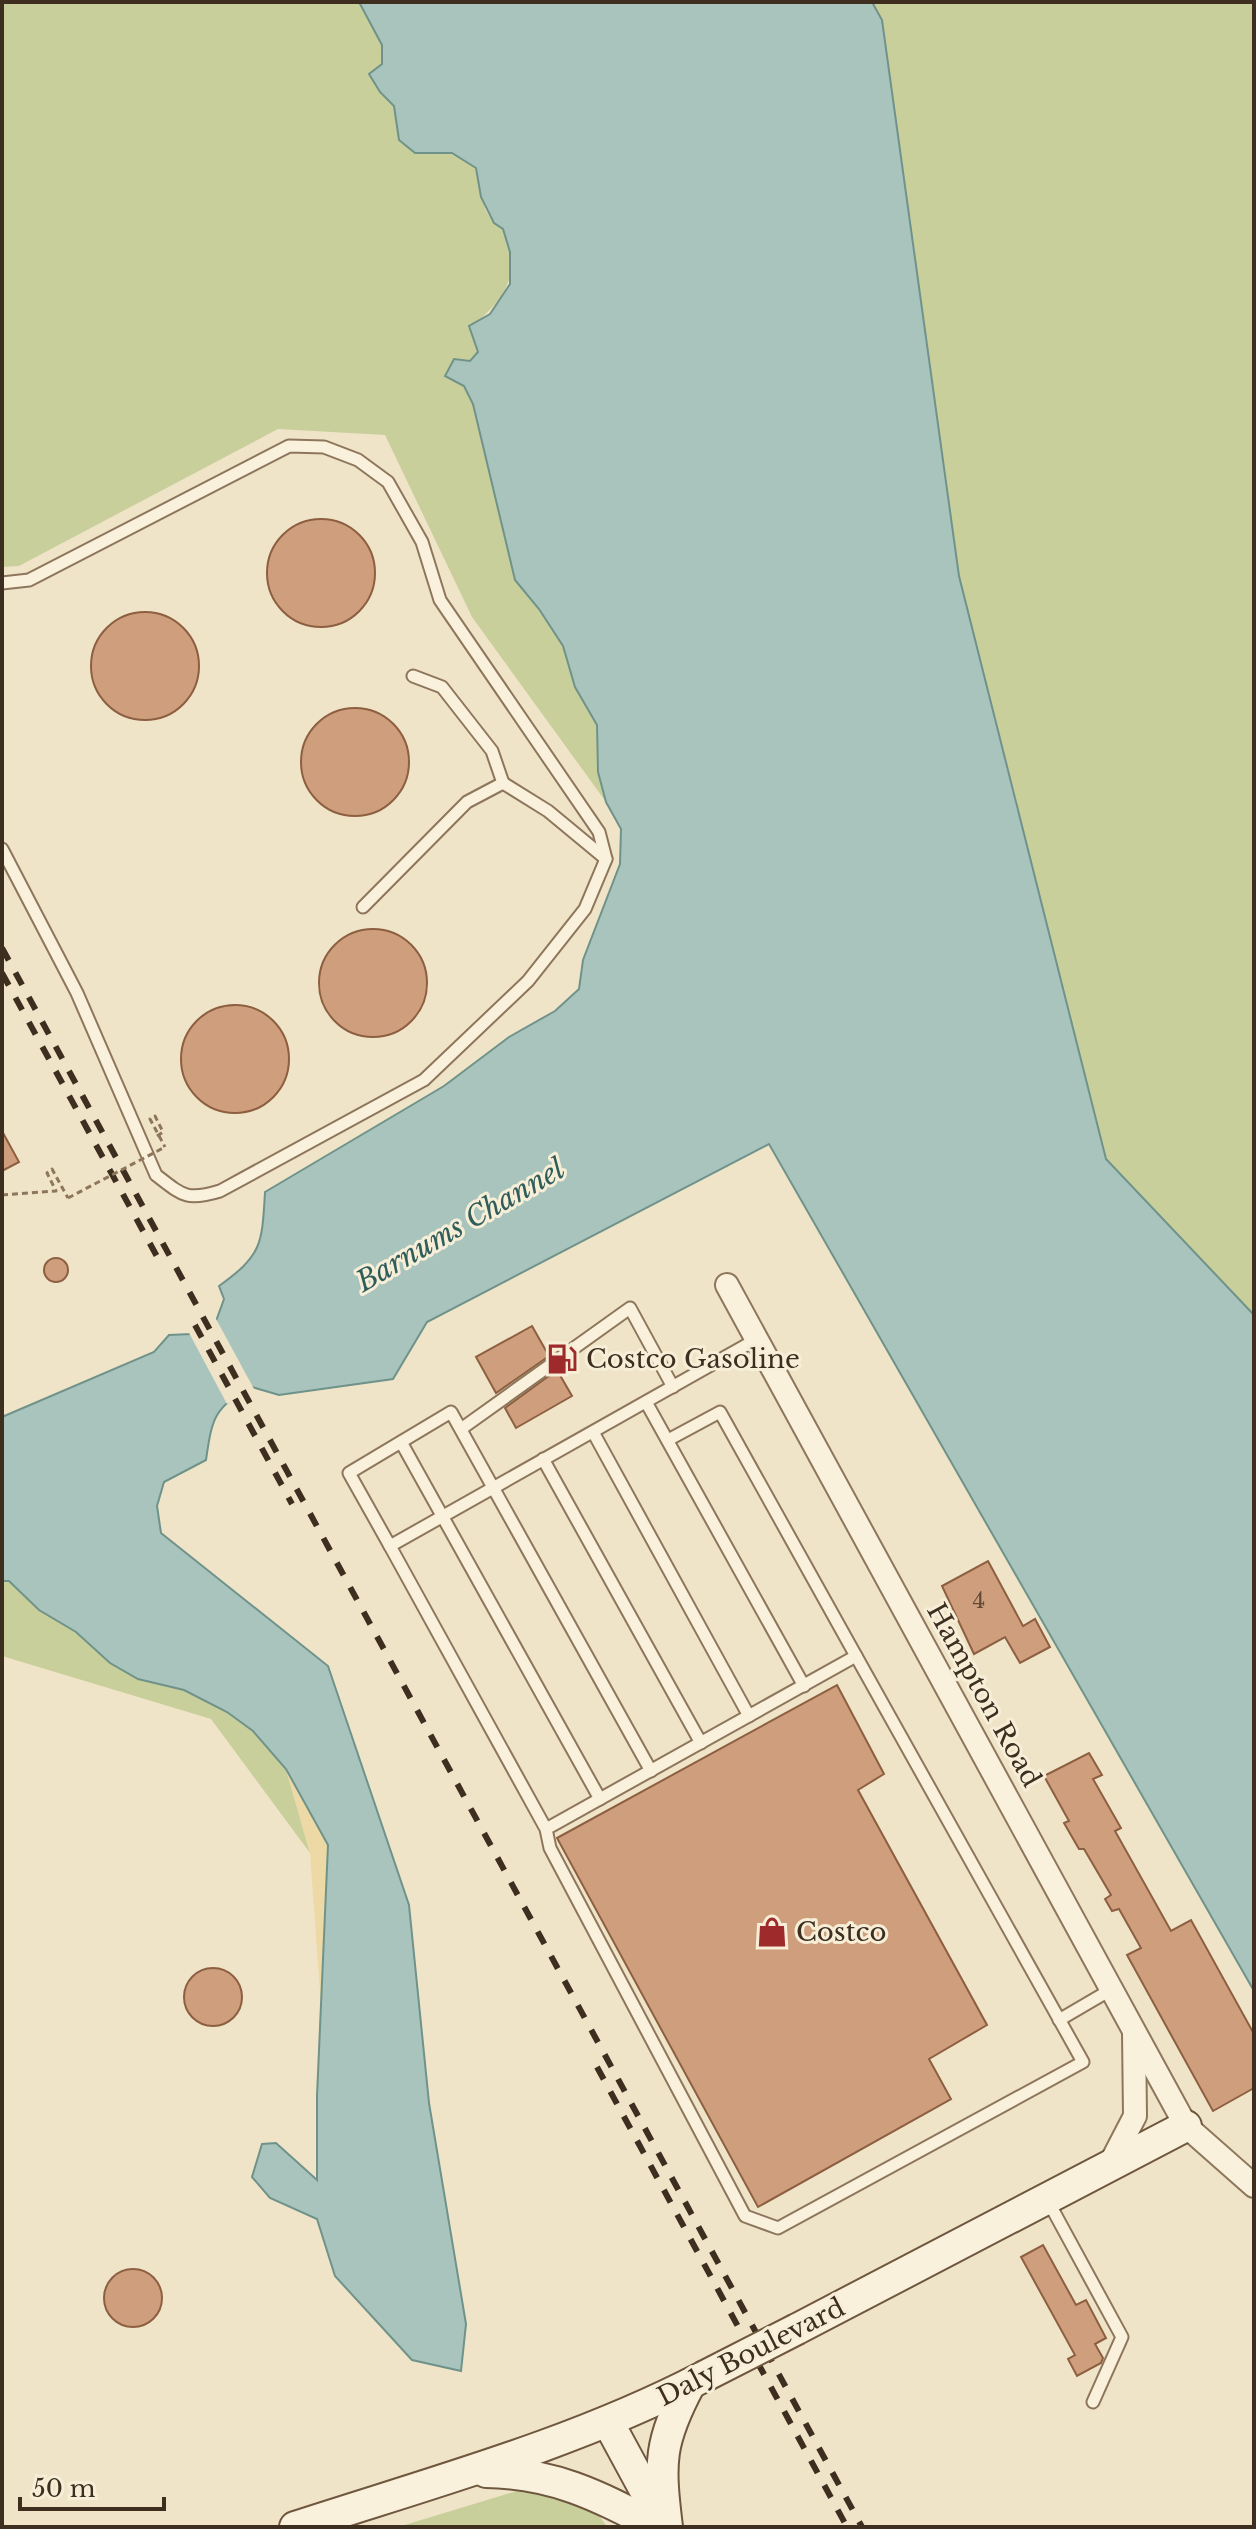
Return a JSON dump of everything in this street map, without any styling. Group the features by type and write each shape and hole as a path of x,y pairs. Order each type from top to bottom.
{"main road":[{"name":"Daly Boulevard","path":"295,2527 608,2422 697,2380 1048,2201 1186,2126"},
{"path":"666,2527 662,2447 672,2419 697,2380"},
{"path":"608,2422 666,2527"},
{"path":"464,2472 521,2472 560,2480 658,2527"}],"street":[{"name":"Hampton Road","path":"727,1285 1186,2126 1254,2186"},
{"name":"Hampton Road","path":"1107,2168 1135,2116 1134,2028"}],"lane":[{"path":"2,583 29,580 289,446 324,447 358,460 388,482 422,542 440,600 599,832 606,859 585,909 528,981 424,1080 220,1191 194,1199 178,1193 156,1175 77,993 2,849"},
{"path":"413,676 442,687 492,751 503,783 548,811 606,859"},
{"path":"363,907 467,802 503,783"},
{"path":"461,1429 630,1308 673,1387"},
{"path":"390,1546 757,1339"},
{"path":"646,1402 804,1686"},
{"path":"651,1771 451,1412 349,1473 546,1829 550,1848 745,2216 778,2228 1083,2062 720,1412 668,1440"},
{"path":"593,1432 749,1716"},
{"path":"401,1442 600,1799"},
{"path":"543,1459 701,1743"},
{"path":"546,1829 856,1656"},
{"path":"1059,2020 1112,1989"},
{"path":"1048,2201 1122,2337 1093,2402"}],"path":[{"path":"2,1195 56,1191 47,1173 52,1169 68,1198 165,1147 150,1119 155,1116 163,1132"}],"green space":[{"path":"2,2 359,2 382,45 380,92 394,105 399,140 415,153 452,153 476,168 486,210 510,244 513,258 507,285 491,308 470,326 478,352 467,370 468,390 515,580 539,609 563,647 575,687 597,725 598,772 606,802 472,617 385,435 278,429 19,566 2,567"},
{"path":"872,2 1254,2 1254,1315 1106,1159 959,576 882,20"},
{"path":"9,1580 39,1610 76,1632 110,1663 138,1679 184,1690 227,1712 253,1731 286,1769 310,1853 211,1719 2,1656 2,1581"},
{"path":"517,2491 546,2493 596,2511 607,2527 398,2527"}],"sand":[{"path":"286,1769 328,1845 321,2005 310,1853"}],"water":[{"name":"Barnums Channel","path":"359,2 872,2 882,20 959,576 1106,1159 1254,1315 1254,1991 769,1144 427,1322 393,1379 279,1395 252,1387 239,1394 217,1415 206,1460 164,1482 157,1506 161,1533 328,1666 409,1905 429,2103 466,2324 461,2371 412,2360 335,2276 317,2219 270,2198 252,2177 262,2144 276,2143 317,2180 317,2096 328,1845 286,1769 253,1731 227,1712 184,1690 138,1679 110,1663 76,1632 39,1610 9,1581 2,1581 2,1417 154,1352 169,1335 191,1334 216,1321 224,1299 219,1286 244,1266 257,1247 263,1225 265,1192 444,1086 509,1037 555,1011 579,989 583,960 620,864 621,829 606,802 598,772 597,725 575,687 563,646 515,580 473,404 464,386 445,376 454,359 470,361 478,352 469,326 490,314 510,284 510,252 503,229 494,223 481,197 476,168 452,153 415,153 399,140 394,106 380,92 369,74 382,64 382,45"}],"pier":[{"path":"215,1317 254,1389 227,1404 188,1331"}],"building":[{"path":"321,519 342,523 359,535 371,552 375,573 371,594 359,611 342,623 321,627 300,623 283,611 271,594 267,573 271,552 283,535 300,523"},
{"path":"145,612 166,616 183,628 195,645 199,666 195,687 183,704 166,716 145,720 124,716 107,704 95,687 91,666 95,645 107,628 124,616"},
{"path":"355,708 376,712 393,724 405,741 409,762 405,783 393,800 376,812 355,816 334,812 317,800 305,783 301,762 305,741 317,724 334,712"},
{"path":"373,929 394,933 411,945 423,962 427,983 423,1004 411,1021 394,1033 373,1037 352,1033 335,1021 323,1004 319,983 323,962 335,945 352,933"},
{"path":"235,1005 256,1009 273,1021 285,1038 289,1059 285,1080 273,1097 256,1109 235,1113 214,1109 197,1097 185,1080 181,1059 185,1038 197,1021 214,1009"},
{"path":"2,1131 19,1162 2,1171"},
{"path":"56,1258 67,1265 68,1270 61,1281 56,1282 45,1275 44,1270 51,1259"},
{"path":"532,1326 549,1356 496,1393 476,1357"},
{"path":"557,1370 572,1396 516,1428 505,1408"},
{"path":"988,1561 1023,1626 1035,1619 1050,1647 1020,1663 1005,1637 974,1654 942,1586"},
{"name":"Costco","path":"837,1685 884,1774 858,1790 987,2025 929,2059 951,2099 758,2207 557,1838"},
{"path":"1089,1753 1102,1775 1093,1779 1121,1828 1115,1831 1171,1931 1191,1920 1254,2034 1254,2088 1213,2111 1127,1955 1141,1948 1119,1909 1112,1911 1105,1899 1111,1895 1084,1849 1079,1849 1064,1823 1069,1821 1044,1776"},
{"path":"213,1968 224,1970 233,1977 240,1986 240,2008 233,2017 224,2024 213,2026 202,2024 193,2017 186,2008 184,1997 186,1986 193,1977 202,1970"},
{"path":"1043,2245 1076,2305 1086,2300 1106,2338 1095,2344 1103,2358 1101,2363 1077,2376 1068,2359 1075,2355 1021,2257"},
{"path":"133,2269 144,2271 153,2278 160,2287 160,2309 153,2318 144,2325 133,2327 122,2325 113,2318 106,2309 104,2298 106,2287 113,2278 122,2271"}],"railway":[{"path":"2,948 862,2527"},
{"path":"2,973 160,1262"},
{"path":"195,1325 292,1504"},
{"path":"597,2067 847,2527"}],"place":[{"name":"Costco Gasoline","path":"562,1359"},
{"name":"Costco","path":"772,1932"}]}
